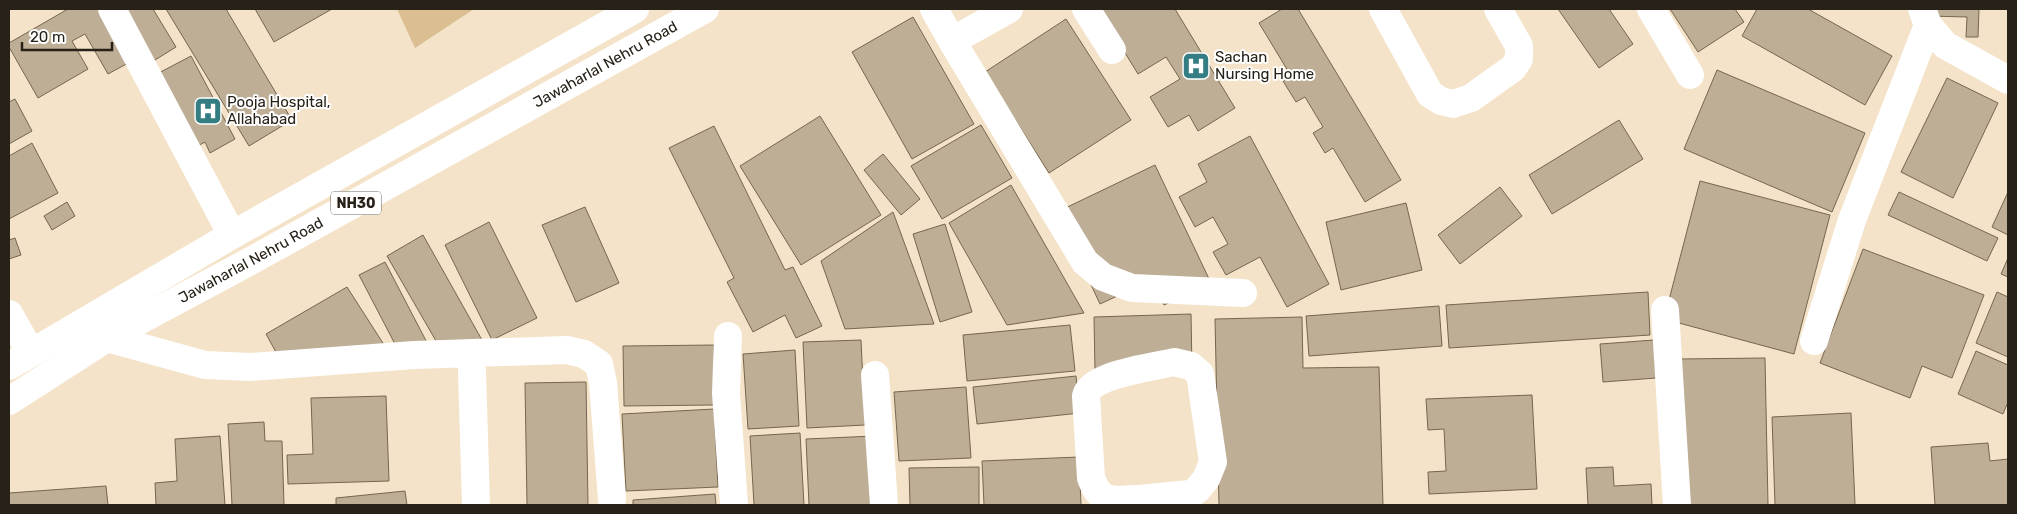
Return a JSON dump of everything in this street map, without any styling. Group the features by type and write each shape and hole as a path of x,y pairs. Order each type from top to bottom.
{"main road":[{"path":"112,9 232,235"},
{"name":"Jawaharlal Nehru Road","path":"20,360 232,235 635,9"},
{"name":"Jawaharlal Nehru Road","path":"9,401 107,338 256,258 705,9"},
{"path":"934,9 1085,262 1102,277 1132,288 1243,293"},
{"path":"952,41 1009,9"},
{"path":"1086,9 1112,50"},
{"path":"1383,9 1430,94 1441,101 1453,104 1471,98 1513,68 1519,60 1520,46 1498,9"},
{"path":"1651,9 1690,75"},
{"path":"1925,17 1945,45 2008,80"},
{"path":"1814,341 1852,220 1925,17"},
{"path":"1665,310 1677,505"},
{"path":"9,314 20,360"},
{"path":"728,336 726,393 734,505"},
{"path":"107,338 205,365 250,367 414,355 567,350 584,354 599,364 603,383 612,499"},
{"path":"1174,362 1191,366 1200,374 1214,462 1206,479 1197,490 1190,494 1158,501 1122,500 1104,497 1095,489 1091,478 1086,396 1087,391 1092,385 1105,378 1174,362"},
{"path":"472,371 476,505"},
{"path":"875,375 884,505"}],"shaded area":[{"path":"397,9 474,9 415,48"}],"building":[{"path":"68,9 100,9 130,62 108,74 85,34 72,41 88,69 38,98 9,47 9,43"},
{"path":"112,9 153,9 176,47 147,65"},
{"path":"166,9 226,9 292,120 249,146"},
{"path":"255,9 332,9 274,42"},
{"path":"1098,9 1175,9 1235,108 1198,131 1189,115 1168,127 1150,97 1180,79 1166,57 1138,74"},
{"path":"1282,9 1298,9 1401,180 1365,202 1333,148 1325,153 1313,133 1323,127 1305,97 1296,102 1283,81 1291,76 1259,23"},
{"path":"1558,9 1609,9 1633,44 1599,68"},
{"path":"1670,9 1735,9 1744,22 1698,52"},
{"path":"1757,9 1808,9 1892,56 1865,105 1742,36"},
{"path":"1929,9 1979,9 1978,37 1966,37 1967,17 1928,16"},
{"path":"913,17 974,124 912,159 852,52"},
{"path":"1066,19 1131,120 1049,173 985,72"},
{"path":"191,56 235,139 210,153 205,142 192,149 153,76"},
{"path":"1717,70 1865,133 1832,212 1684,149"},
{"path":"1947,78 1998,103 1953,198 1901,172"},
{"path":"15,99 32,131 9,144 9,102"},
{"path":"820,116 881,215 801,265 740,166"},
{"path":"1619,120 1643,159 1552,214 1529,175"},
{"path":"981,125 1012,178 942,219 911,166"},
{"path":"714,126 785,270 793,267 822,326 796,338 785,315 753,332 727,282 734,278 669,148"},
{"path":"1250,136 1329,284 1287,307 1260,257 1226,275 1213,252 1228,244 1213,217 1195,227 1179,197 1207,182 1198,164"},
{"path":"32,143 58,193 9,219 9,156"},
{"path":"883,154 920,199 901,215 864,170"},
{"path":"1155,165 1211,283 1164,305 1152,280 1100,304 1057,212"},
{"path":"1700,181 1830,215 1794,354 1664,319"},
{"path":"1011,185 1084,313 1007,325 949,223"},
{"path":"1500,187 1522,216 1460,264 1438,235"},
{"path":"1899,192 1998,238 1987,261 1888,215"},
{"path":"2008,192 2008,235 1992,227"},
{"path":"67,202 75,216 52,230 44,216"},
{"path":"1406,203 1422,270 1341,290 1326,222"},
{"path":"585,207 619,283 576,302 542,225"},
{"path":"893,212 934,324 845,329 821,261"},
{"path":"489,222 537,318 492,340 445,245"},
{"path":"945,224 972,312 940,322 913,234"},
{"path":"423,235 482,340 447,360 387,256"},
{"path":"15,238 21,255 9,259 9,240"},
{"path":"1863,249 1984,295 1952,378 1922,366 1910,398 1820,363"},
{"path":"2008,258 2008,277 2001,274"},
{"path":"385,262 434,356 408,369 359,275"},
{"path":"347,287 397,365 288,374 266,334"},
{"path":"1648,292 1650,335 1449,348 1446,305"},
{"path":"1997,292 2008,297 2008,357 1976,343"},
{"path":"1439,306 1442,346 1309,356 1306,316"},
{"path":"1191,314 1192,370 1095,372 1094,317"},
{"path":"1302,317 1303,368 1379,367 1383,505 1219,505 1215,319"},
{"path":"1070,325 1075,371 967,381 963,335"},
{"path":"861,340 865,425 807,428 803,342"},
{"path":"1654,340 1656,378 1603,382 1600,344"},
{"path":"714,345 715,405 624,406 623,346"},
{"path":"795,350 799,426 748,429 743,354"},
{"path":"1976,351 2008,365 2008,402 2003,414 1958,394"},
{"path":"1765,358 1768,505 1680,505 1678,359"},
{"path":"1076,376 1080,413 977,424 973,387"},
{"path":"586,382 588,505 527,505 525,383"},
{"path":"966,387 971,458 899,461 894,392"},
{"path":"1532,395 1537,489 1429,494 1428,472 1446,471 1444,429 1428,430 1426,399"},
{"path":"386,396 389,481 288,484 287,455 313,454 311,398"},
{"path":"714,409 718,487 626,491 622,414"},
{"path":"1851,413 1855,505 1775,505 1772,417"},
{"path":"264,422 265,441 282,441 284,505 232,505 228,424"},
{"path":"800,433 804,505 754,505 750,436"},
{"path":"220,436 225,505 156,505 155,483 177,481 175,439"},
{"path":"874,436 878,505 809,505 806,439"},
{"path":"1988,443 1990,461 2008,459 2008,505 1935,505 1931,447"},
{"path":"1079,457 1081,505 984,505 982,461"},
{"path":"979,467 979,505 910,505 909,468"},
{"path":"1613,467 1614,486 1651,484 1652,505 1588,505 1586,468"},
{"path":"106,486 108,505 9,505 9,493"},
{"path":"405,491 407,505 336,505 336,498"},
{"path":"715,494 716,505 633,505 633,500"}],"place":[{"name":"Sachan Nursing Home","path":"1196,66"},
{"name":"Pooja Hospital, Allahabad","path":"208,111"}]}
